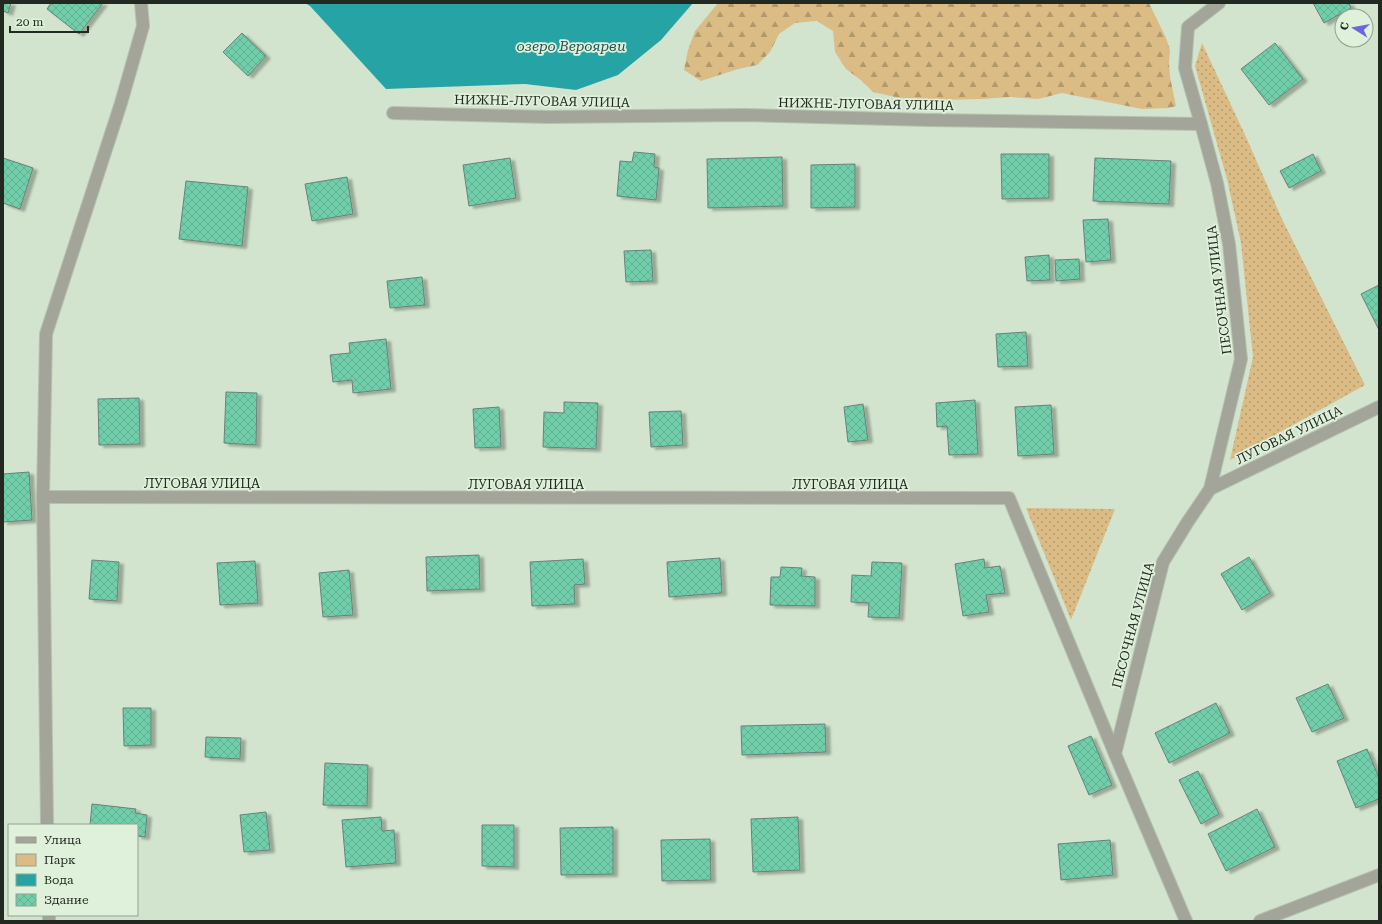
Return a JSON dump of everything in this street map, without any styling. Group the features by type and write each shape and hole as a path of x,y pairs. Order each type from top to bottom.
{"street":[{"path":"47,824 43,497 46,334 121,103 143,26 141,3"},
{"path":"1201,124 1185,68 1188,27 1219,3"},
{"name":"НИЖНЕ-ЛУГОВАЯ УЛИЦА","path":"393,113 548,117 745,115 928,120 1201,124"},
{"name":"ПЕСОЧНАЯ УЛИЦА","path":"1115,754 1163,562 1187,522 1210,489 1241,359 1229,244 1217,183 1201,124"},
{"name":"ЛУГОВАЯ УЛИЦА","path":"1210,489 1379,407"},
{"name":"ЛУГОВАЯ УЛИЦА","path":"43,497 1009,498 1115,754"},
{"path":"1115,754 1186,921"},
{"path":"1260,921 1379,875"}],"green space":[{"path":"718,3 1149,3 1166,38 1170,50 1170,77 1176,106 1169,108 1142,109 1062,93 1038,99 1010,97 928,100 900,98 873,92 862,81 846,69 835,52 833,31 817,21 795,23 779,34 770,52 757,65 738,69 701,81 684,70 688,50 695,31"},
{"path":"1202,43 1282,219 1365,385 1230,460 1253,357 1241,243 1227,179 1195,66"},
{"path":"1026,508 1115,509 1071,620"}],"water":[{"name":"озеро Вероярви","path":"305,3 693,3 661,40 618,75 576,90 525,84 386,89 310,6"}],"building":[{"path":"3,3 11,3 8,13 3,11"},
{"path":"51,3 103,3 79,34 47,9"},
{"path":"1313,3 1349,3 1351,8 1334,8 1334,17 1324,23"},
{"path":"242,33 266,56 248,76 223,52"},
{"path":"1275,43 1303,79 1269,105 1241,69"},
{"path":"634,152 655,154 654,167 659,168 656,200 617,196 620,161 632,162"},
{"path":"1001,154 1049,154 1049,198 1002,199"},
{"path":"1313,154 1321,171 1289,188 1280,171"},
{"path":"782,157 783,206 708,208 707,159"},
{"path":"3,158 33,168 20,209 3,203"},
{"path":"510,158 516,198 469,206 463,165"},
{"path":"1095,158 1171,161 1169,204 1093,201"},
{"path":"855,164 855,207 811,208 811,165"},
{"path":"347,177 353,214 312,221 305,184"},
{"path":"186,181 248,187 242,246 179,239"},
{"path":"1108,219 1111,260 1086,262 1083,220"},
{"path":"651,250 653,281 626,282 624,251"},
{"path":"1049,255 1050,280 1027,281 1025,257"},
{"path":"1079,259 1080,279 1056,281 1055,260"},
{"path":"422,277 425,305 390,308 387,281"},
{"path":"1379,285 1379,330 1361,294"},
{"path":"1026,332 1028,366 998,367 996,334"},
{"path":"386,339 391,389 353,393 352,380 333,382 330,355 350,353 349,343"},
{"path":"226,392 257,393 256,445 224,443"},
{"path":"139,398 140,444 99,445 98,399"},
{"path":"975,400 978,454 949,455 947,426 937,427 936,403"},
{"path":"564,402 598,403 596,449 543,447 544,412 564,413"},
{"path":"863,404 868,440 848,442 844,407"},
{"path":"1051,405 1054,454 1018,456 1015,407"},
{"path":"499,407 501,447 475,448 473,409"},
{"path":"681,411 683,445 651,447 649,412"},
{"path":"29,472 32,520 3,522 3,474"},
{"path":"479,555 480,589 427,591 426,557"},
{"path":"1249,557 1270,593 1242,610 1221,574"},
{"path":"720,558 722,593 669,597 667,562"},
{"path":"583,559 585,584 574,585 575,604 532,606 530,562"},
{"path":"984,559 985,568 1000,566 1005,593 986,595 989,612 963,616 955,564"},
{"path":"92,560 119,562 117,601 89,599"},
{"path":"255,561 258,603 220,605 217,563"},
{"path":"872,562 902,563 899,618 868,617 869,603 851,602 852,575 871,576"},
{"path":"781,567 802,568 801,576 815,577 815,606 770,605 771,577 780,577"},
{"path":"349,570 353,615 323,617 319,573"},
{"path":"1328,684 1344,718 1312,732 1296,698"},
{"path":"1216,703 1230,733 1169,763 1155,733"},
{"path":"123,708 151,708 151,745 124,746"},
{"path":"825,724 826,752 742,755 741,726"},
{"path":"1091,736 1112,785 1089,795 1068,746"},
{"path":"206,737 241,738 240,759 205,757"},
{"path":"1367,749 1379,778 1379,799 1356,808 1337,761"},
{"path":"325,763 368,765 367,806 323,805"},
{"path":"1198,771 1219,814 1201,824 1179,780"},
{"path":"92,804 136,809 135,813 147,815 145,837 138,836 138,824 90,824"},
{"path":"1257,809 1275,847 1226,871 1208,834"},
{"path":"266,812 270,850 244,852 240,815"},
{"path":"381,817 382,831 394,830 396,863 346,867 342,820"},
{"path":"798,817 800,870 753,872 751,819"},
{"path":"482,825 514,825 514,867 482,866"},
{"path":"613,827 613,874 561,875 560,828"},
{"path":"710,839 711,880 662,881 661,840"},
{"path":"1110,840 1113,875 1061,880 1058,844"}]}
